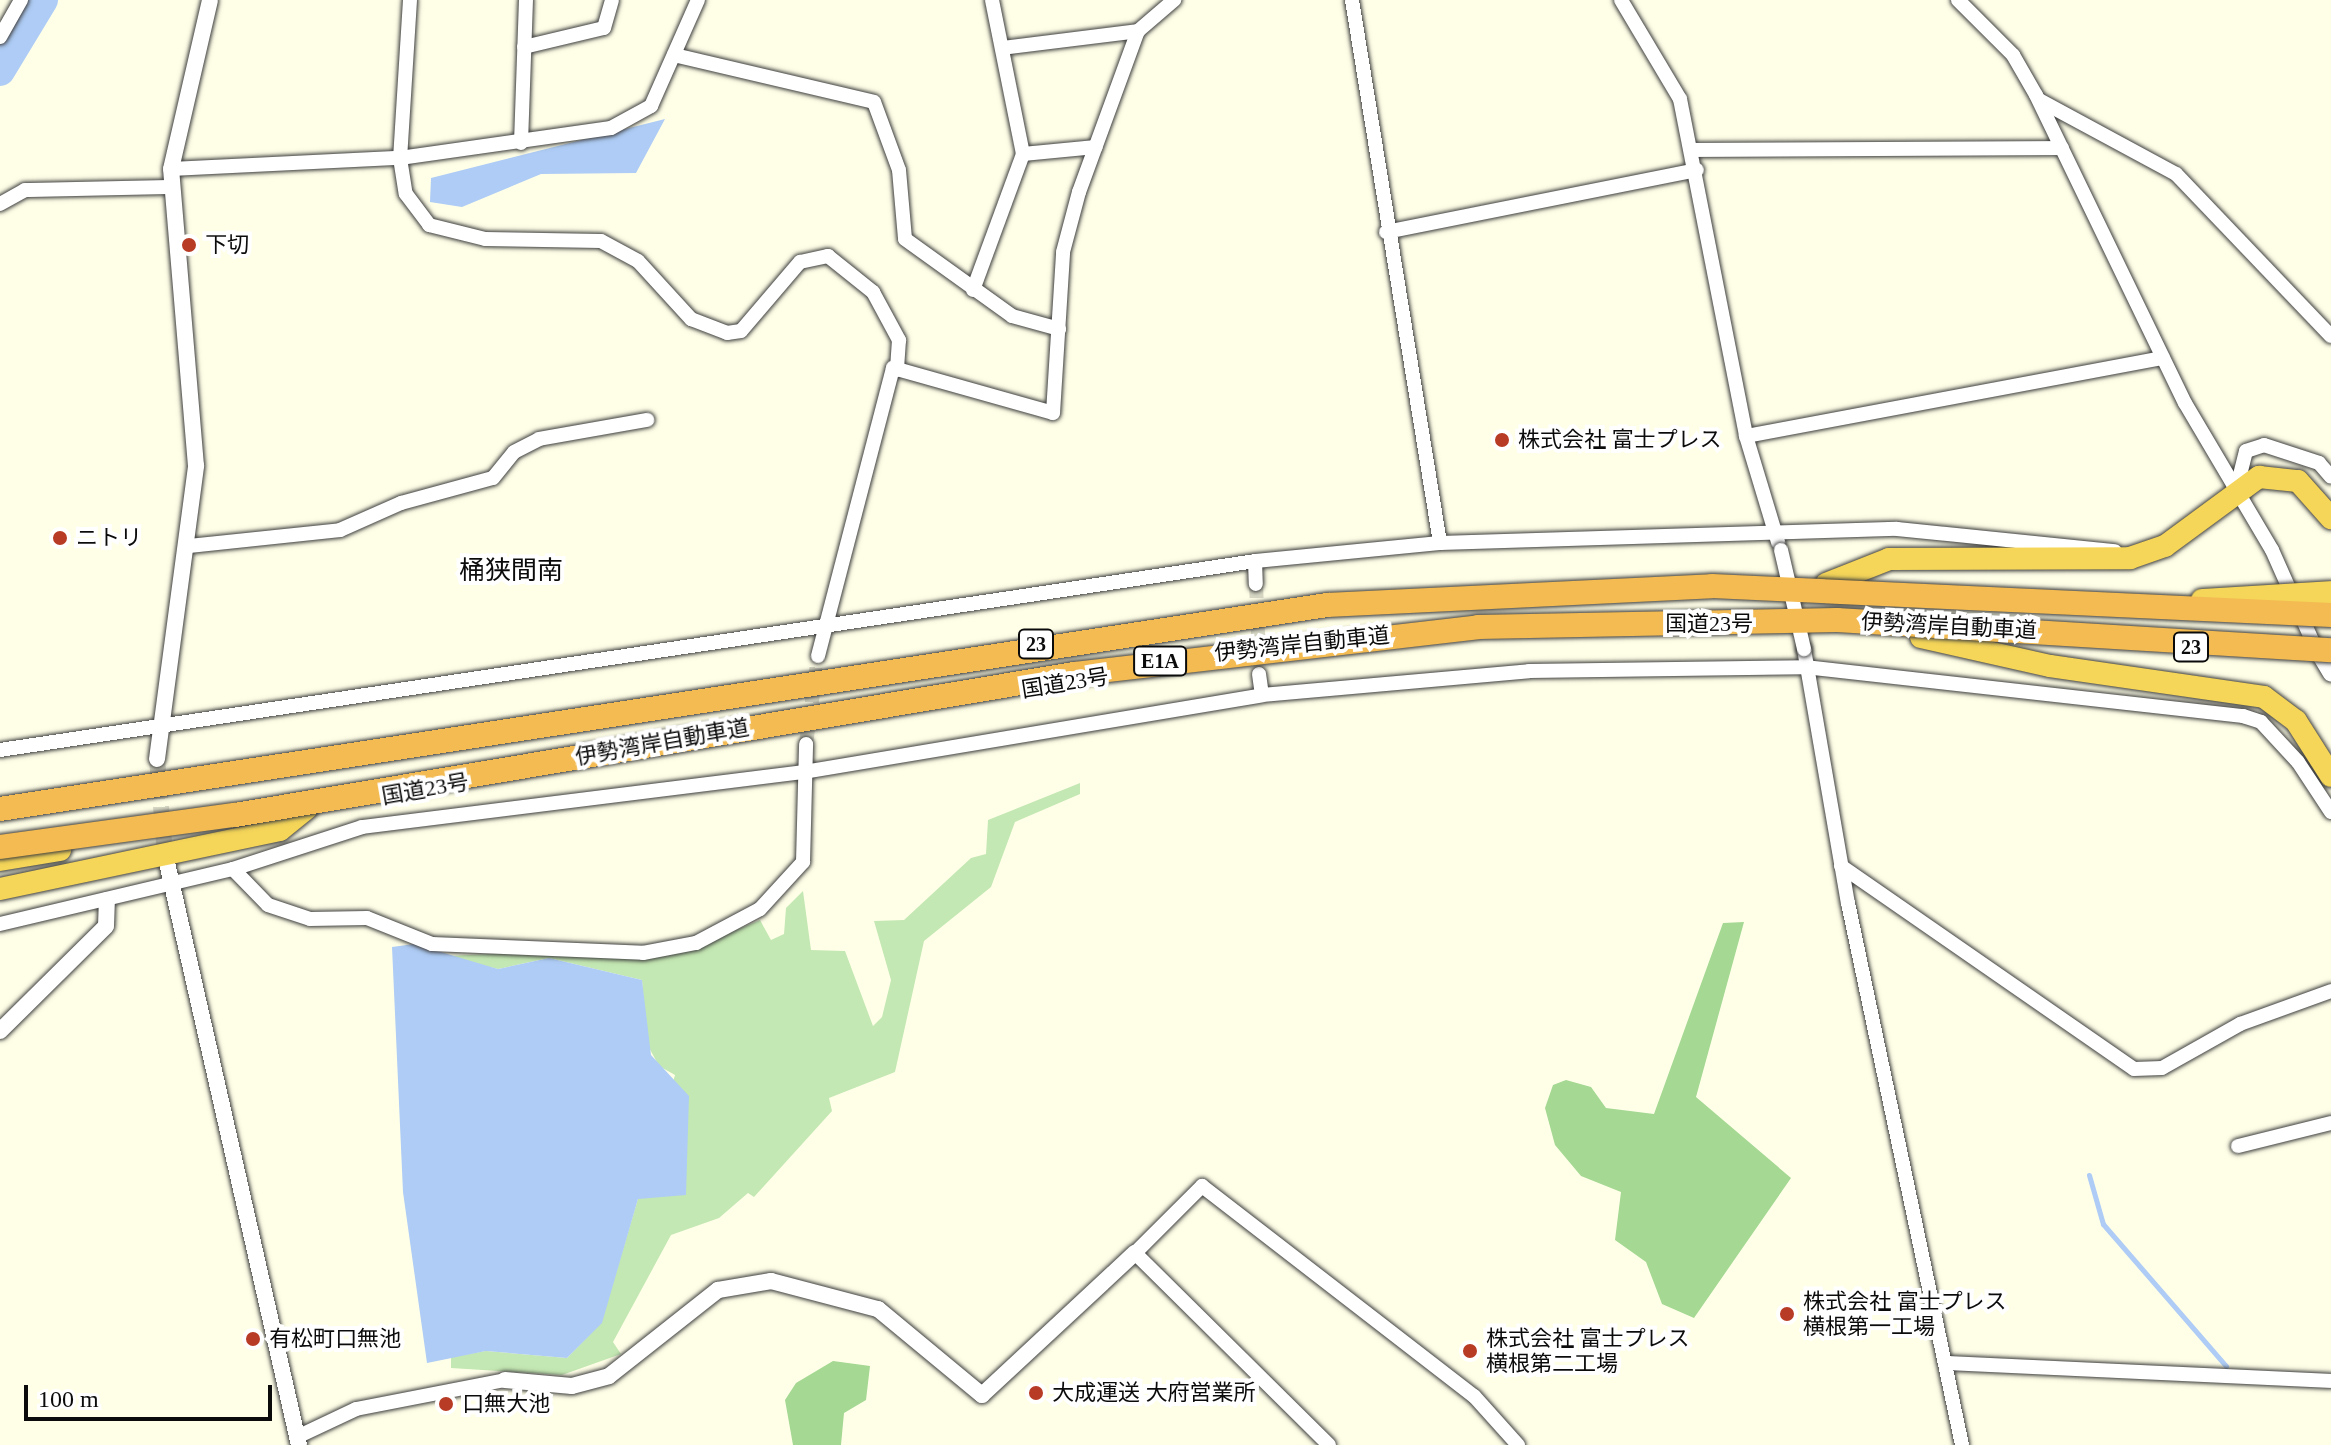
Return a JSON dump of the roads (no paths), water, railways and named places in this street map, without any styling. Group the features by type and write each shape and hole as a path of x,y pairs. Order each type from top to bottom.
{"highway":[{"path":"1826,584 1889,559 2130,558 2165,546 2259,477 2298,481 2331,518"},
{"name":"国道23号","path":"5,805 1334,602 1493,587 1826,584 2186,601 2331,592"},
{"name":"伊勢湾岸自動車道","path":"5,805 1327,605 1712,586 2331,615"},
{"name":"伊勢湾岸自動車道","path":"0,847 235,815 1074,674 1464,628 1837,620 2326,651"},
{"name":"国道23号","path":"0,860 1339,642 1630,624 1848,626 1921,637 2051,639 2326,651"},
{"path":"1921,637 2050,666 2264,697 2296,721 2331,776"},
{"path":"0,889 280,830 307,808"}],"street":[{"path":"0,37 21,0"},
{"path":"157,759 159,727 189,546 196,466 171,169 210,0"},
{"path":"410,0 400,158 406,194 429,225 497,240 601,241 638,261 691,319 715,332 741,331 792,269 828,256 873,292 899,340 897,370 821,632 818,656"},
{"path":"521,143 526,0"},
{"path":"524,47 604,28 612,0"},
{"path":"171,169 400,158 521,143 635,120 651,106 698,0"},
{"path":"973,290 1023,154 992,0"},
{"path":"897,370 1053,413 1063,252 1096,147 1138,31 1174,0"},
{"path":"1352,0 1386,232 1440,543"},
{"path":"1621,0 1668,73 1694,150 1746,436 1781,550 1804,649 1841,866 1949,1363 1962,1445"},
{"path":"1958,0 2013,55 2039,100 2163,358 2326,651 2331,674"},
{"path":"1002,48 1138,31"},
{"path":"674,55 874,102 899,170 905,239 1012,316 1059,329"},
{"path":"2039,100 2176,174 2331,336"},
{"path":"1023,154 1096,147"},
{"path":"1694,150 2062,148"},
{"path":"1386,232 1697,170"},
{"path":"0,204 25,190 173,187"},
{"path":"1746,436 2163,358"},
{"path":"189,546 340,530 401,503 493,478 514,452 539,439 647,420"},
{"path":"2236,492 2246,451 2264,445 2298,454 2331,477"},
{"path":"0,750 545,664 821,632 1255,561 1440,543 1897,529 2087,544 2130,558"},
{"path":"1255,561 1256,584"},
{"path":"0,924 233,869 362,827 804,772 1262,695 1529,671 1805,667 2243,716 2261,722 2298,762 2331,812"},
{"path":"1259,674 1262,695"},
{"path":"233,869 268,905 310,919 367,918 432,944 476,950 643,953 718,933 782,891 803,862 806,744"},
{"path":"165,854 299,1441 356,1409 505,1380 572,1386 609,1376 718,1290 771,1281 878,1309 982,1395 1210,1185 1474,1396 1518,1445"},
{"path":"1841,866 2134,1069 2162,1068 2240,1024 2331,991"},
{"path":"0,1031 106,926 107,900"},
{"path":"2238,1146 2331,1123"},
{"path":"1135,1253 1329,1445"},
{"path":"1949,1363 2331,1381"}],"water":[{"path":"665,119 636,173 541,174 462,207 430,202 431,178"},
{"path":"414,944 498,969 549,958 642,980 651,1055 689,1096 686,1195 638,1199 602,1323 567,1358 486,1351 427,1363 403,1192 392,947"}],"waterway":[{"path":"0,71 43,0"},
{"path":"2089,1175 2103,1224 2226,1366"}],"tunnel":[{"path":"1256,584 1259,660"},
{"path":"806,744 818,656"},
{"path":"157,759 165,854"}],"place":[{"name":"下切","path":"189,245"},
{"name":"株式会社 富士プレス","path":"1502,440"},
{"name":"ニトリ","path":"60,538"},
{"name":"株式会社 富士プレス 横根第一工場","path":"1787,1314"},
{"name":"有松町口無池","path":"253,1339"},
{"name":"株式会社 富士プレス 横根第二工場","path":"1470,1351"},
{"name":"大成運送 大府営業所","path":"1036,1393"},
{"name":"口無大池","path":"446,1404"}],"district":[{"name":"桶狭間南","path":"511,571"}]}
